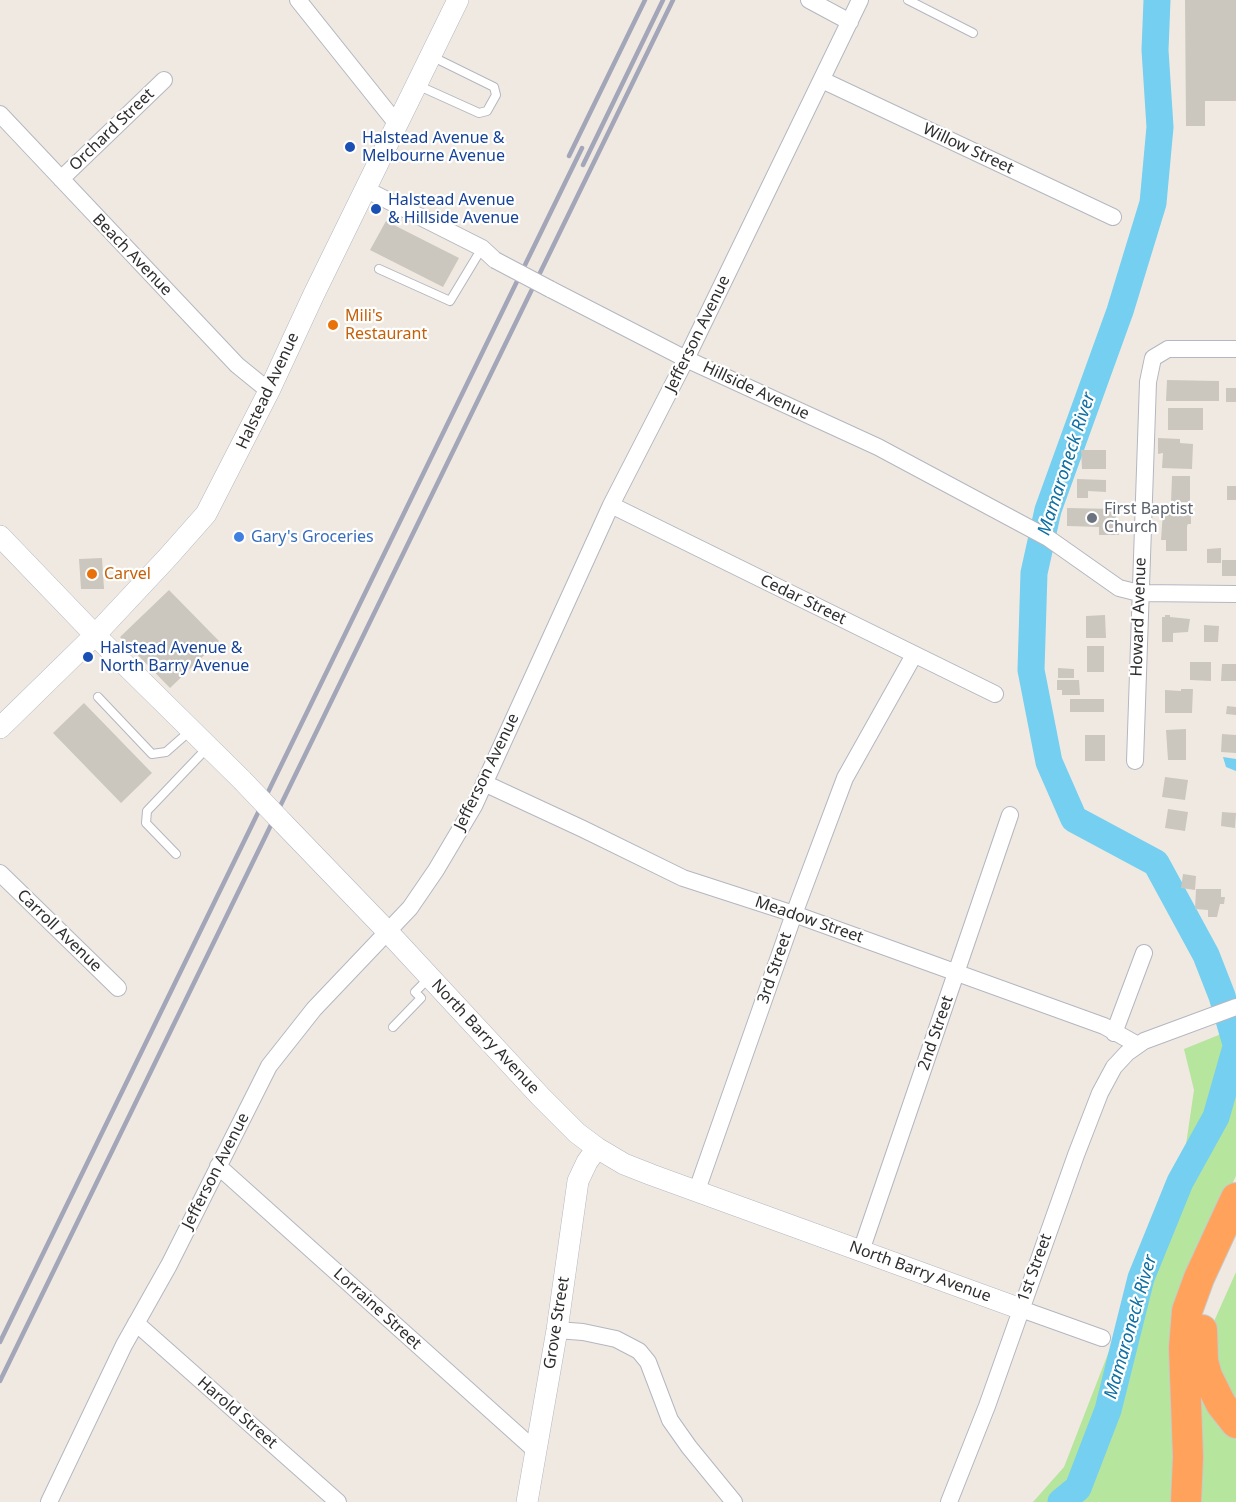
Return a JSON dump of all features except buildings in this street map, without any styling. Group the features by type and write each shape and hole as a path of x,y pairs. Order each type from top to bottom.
{"highway":[{"path":"1186,1502 1188,1457 1184,1348 1187,1311 1199,1278 1236,1198"},
{"path":"1236,1238 1208,1299 1204,1314 1202,1346 1203,1361 1213,1391 1236,1423"}],"street":[{"path":"298,0 397,124"},
{"name":"Halstead Avenue","path":"0,728 95,635 206,514 229,473 458,0"},
{"path":"809,0 850,22"},
{"name":"Jefferson Avenue","path":"56,1499 136,1323 169,1265 269,1066 314,1009 410,908 436,870 474,806 611,505 686,359 860,0"},
{"name":"Orchard Street","path":"61,179 164,80"},
{"name":"Willow Street","path":"822,80 1113,218"},
{"name":"Beach Avenue","path":"0,114 237,365 269,391"},
{"name":"Hillside Avenue","path":"365,189 482,248 495,260 686,359 878,447 1053,541 1119,588 1139,593"},
{"name":"Howard Avenue","path":"1135,761 1139,593 1148,382 1151,365 1157,354 1168,349 1236,349"},
{"name":"Cedar Street","path":"611,505 995,694"},
{"name":"North Barry Avenue","path":"0,536 95,635 242,780 388,932 540,1096 576,1132 597,1148 624,1164 652,1175 1102,1338"},
{"path":"1139,593 1236,594"},
{"name":"3rd Street","path":"697,1190 794,914 845,778 914,655"},
{"name":"Meadow Street","path":"484,783 683,878 794,914 957,972 1104,1026 1138,1045"},
{"name":"2nd Street","path":"861,1251 1010,815"},
{"name":"Carroll Avenue","path":"0,873 118,988"},
{"path":"1114,1033 1144,953"},
{"path":"1138,1045 1236,1007"},
{"name":"1st Street","path":"949,1502 987,1406 1100,1093 1114,1067 1138,1045"},
{"name":"Grove Street","path":"527,1502 557,1330 579,1181 587,1162 597,1148"},
{"name":"Lorraine Street","path":"219,1166 536,1451"},
{"name":"Harold Street","path":"136,1323 338,1502"},
{"path":"557,1330 583,1332 616,1339 639,1351 648,1362 670,1420 734,1502"}],"lane":[{"path":"908,0 974,33"},
{"path":"416,84 479,113 486,111 496,95 494,87 430,56"},
{"path":"379,269 450,301 482,248"},
{"path":"98,697 152,754 166,752 191,730"},
{"path":"176,854 146,824 147,811 208,747"},
{"path":"393,1027 421,998 415,992 430,977"}],"green space":[{"path":"1236,1028 1236,1176 1196,1257 1176,1502 1033,1502 1064,1467 1184,1158 1194,1090 1184,1049"},
{"path":"1236,1272 1236,1401 1224,1386 1215,1349 1215,1319"},
{"path":"1195,1362 1236,1435 1236,1502 1197,1502"}],"water":[{"path":"1223,757 1236,759 1236,771 1226,767"}],"waterway":[{"name":"Mamaroneck River","path":"1157,0 1155,50 1160,127 1153,203 1120,311 1048,510 1034,573 1031,670 1049,762 1074,819 1156,863 1206,955 1222,996 1236,1044"},
{"name":"Mamaroneck River","path":"1061,1502 1078,1488 1108,1410 1141,1278 1180,1182 1216,1117 1236,1047"}],"railway":[{"path":"569,156 645,0"},
{"path":"583,165 663,0"},
{"path":"0,1381 673,0"},
{"path":"0,1342 582,148"}],"place":[{"name":"Halstead Avenue & Melbourne Avenue","path":"350,147"},
{"name":"Halstead Avenue & Hillside Avenue","path":"376,209"},
{"name":"Mili's Restaurant","path":"333,325"},
{"name":"First Baptist Church","path":"1092,518"},
{"name":"Gary's Groceries","path":"239,537"},
{"name":"Carvel","path":"92,574"},
{"name":"Halstead Avenue & North Barry Avenue","path":"88,657"}]}
